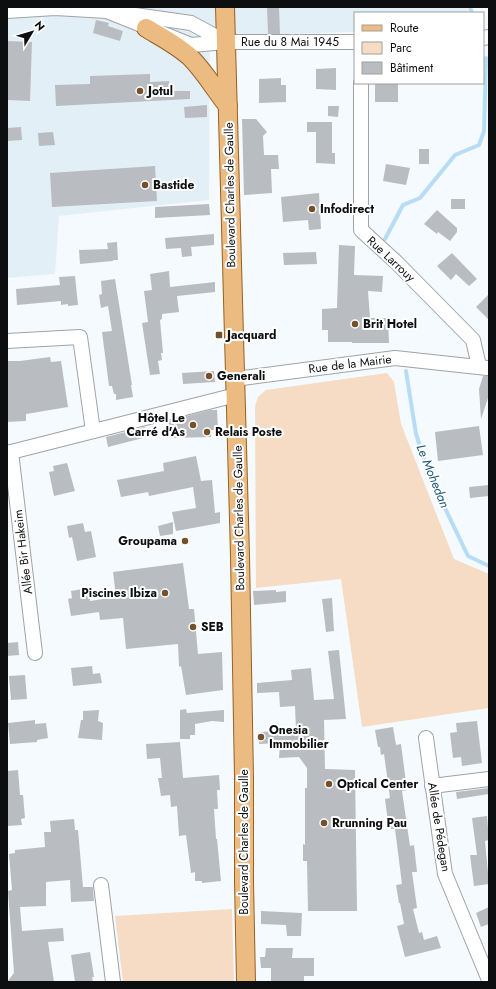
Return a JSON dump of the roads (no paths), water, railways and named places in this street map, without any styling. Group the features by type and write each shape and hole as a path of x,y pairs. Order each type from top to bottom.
{"main road":[{"name":"Boulevard Charles de Gaulle","path":"225,7 242,644 246,982"},
{"path":"146,28 176,46 190,58 206,76 228,106"}],"street":[{"path":"7,11 56,8 107,11 191,23 226,42"},
{"name":"Rue du 8 Mai 1945","path":"107,11 191,45 226,42 354,42"},
{"name":"Rue Larrouy","path":"361,84 361,230 396,262 472,340 484,367"},
{"path":"7,341 80,337 93,431"},
{"name":"Rue de la Mairie","path":"9,452 93,431 235,387 395,358 484,367"},
{"name":"Allée Bir Hakeim","path":"9,452 35,653"},
{"name":"Allée de Pédegan","path":"426,738 445,874 489,980"},
{"path":"432,786 489,779"},
{"path":"101,885 113,982"}],"waterway":[{"name":"Le Mohedan","path":"470,7 472,12"},
{"name":"Le Mohedan","path":"385,239 403,205 420,198 455,155 479,145 484,131 486,58"},
{"name":"Le Mohedan","path":"406,371 416,434 431,479 468,556 489,566"}],"place":[{"name":"Jotul","path":"140,91"},
{"name":"Bastide","path":"145,185"},
{"name":"Infodirect","path":"312,209"},
{"name":"Brit Hotel","path":"355,324"},
{"name":"Jacquard","path":"219,335"},
{"name":"Generali","path":"209,376"},
{"name":"Hôtel Le Carré d'As","path":"193,425"},
{"name":"Relais Poste","path":"207,432"},
{"name":"Groupama","path":"185,541"},
{"name":"Piscines Ibiza","path":"165,593"},
{"name":"SEB","path":"193,627"},
{"name":"Onesia Immobilier","path":"261,737"},
{"name":"Optical Center","path":"329,784"},
{"name":"Rrunning Pau","path":"324,823"}]}
